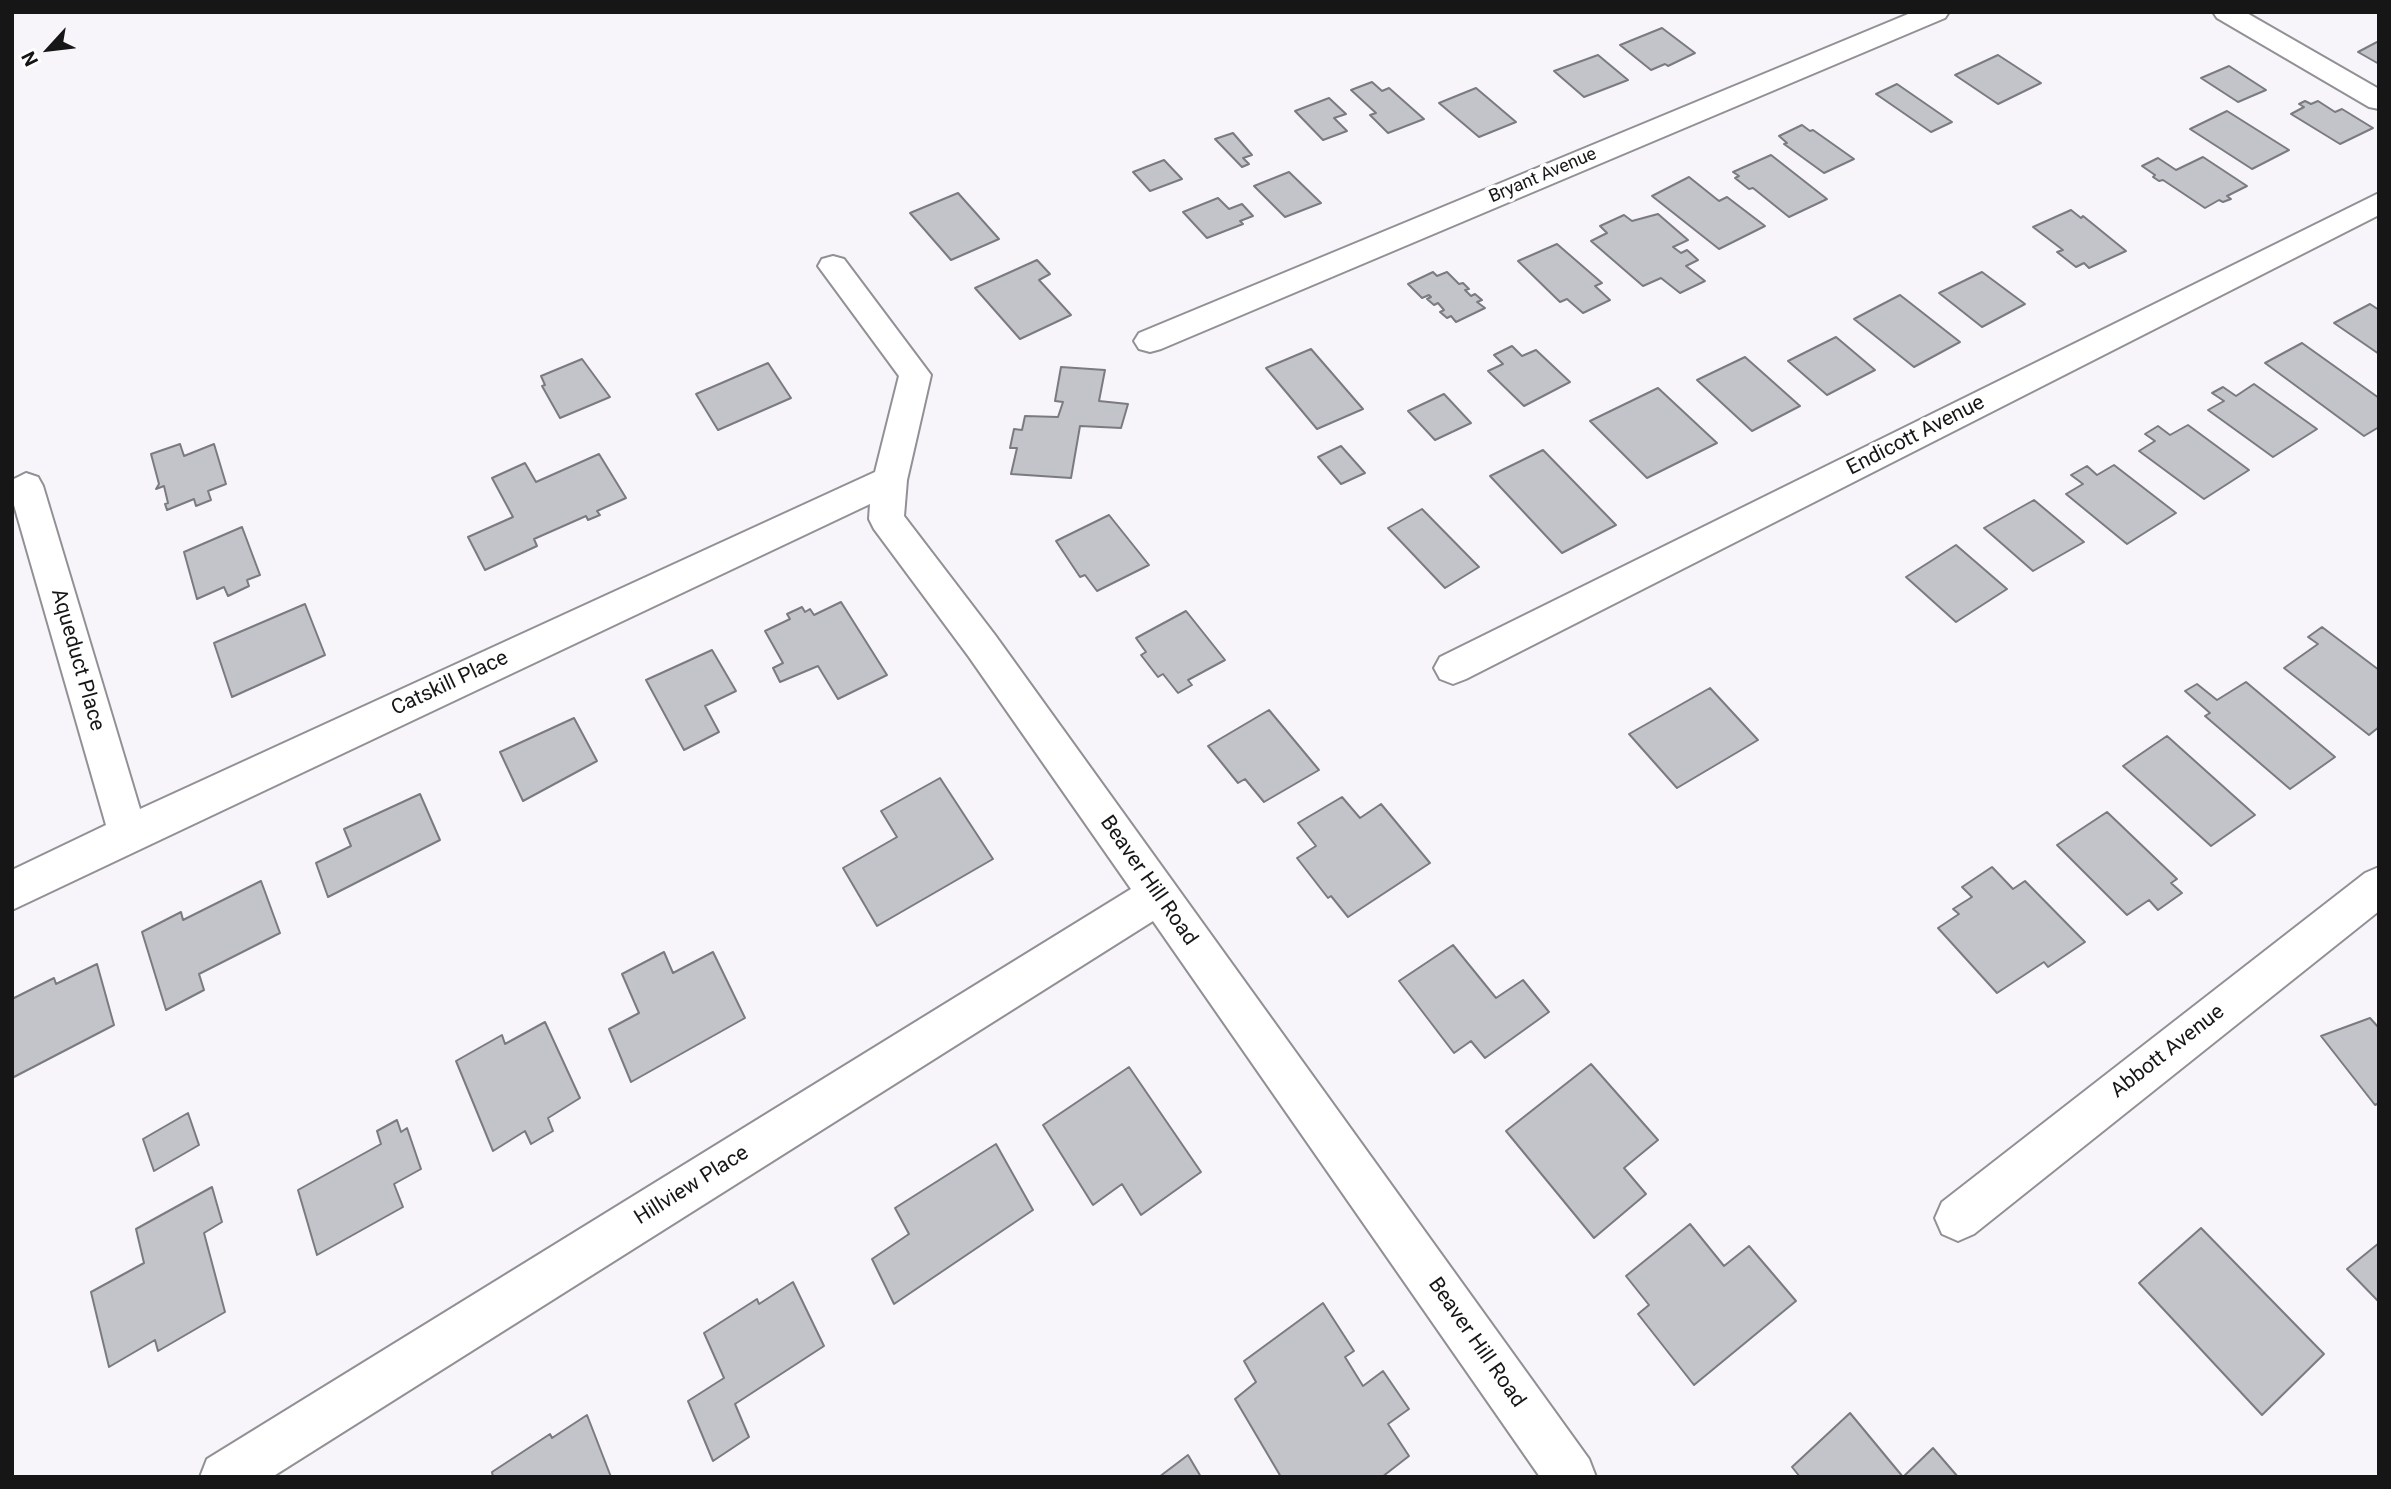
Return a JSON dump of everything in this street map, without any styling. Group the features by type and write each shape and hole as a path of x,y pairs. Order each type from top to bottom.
{"street":[{"name":"Bryant Avenue","path":"1150,341 1936,12"},
{"path":"2226,12 2379,101"},
{"name":"Endicott Avenue","path":"1453,668 2379,203"},
{"name":"Beaver Hill Road","path":"833,266 915,375 890,480 886,519 982,646 1571,1477"},
{"name":"Catskill Place","path":"12,891 128,834 890,480"},
{"name":"Aqueduct Place","path":"26,486 128,834"},
{"name":"Abbott Avenue","path":"1958,1218 2379,886"},
{"name":"Hillview Place","path":"225,1477 1158,895"}],"building":[{"path":"1662,28 1695,53 1668,66 1665,64 1651,70 1620,45"},
{"path":"2379,43 2379,64 2358,52"},
{"path":"1598,55 1628,80 1584,97 1554,71"},
{"path":"1998,55 2041,83 1998,104 1955,75"},
{"path":"2229,66 2266,90 2238,102 2201,78"},
{"path":"1372,82 1382,91 1389,88 1424,119 1388,133 1370,115 1376,113 1351,90"},
{"path":"1897,84 1952,122 1931,132 1876,94"},
{"path":"1476,88 1516,122 1479,137 1439,103"},
{"path":"1329,98 1346,114 1334,118 1347,131 1323,140 1295,111"},
{"path":"2305,101 2311,104 2318,101 2335,112 2342,109 2373,128 2340,144 2291,114 2304,107 2299,104"},
{"path":"2227,111 2289,150 2252,169 2190,129"},
{"path":"1802,125 1854,159 1824,173 1784,144 1787,143 1779,136"},
{"path":"1233,133 1252,155 1243,158 1249,164 1242,167 1215,139"},
{"path":"1771,155 1827,199 1789,217 1753,188 1749,189 1735,178 1739,176 1733,172"},
{"path":"2203,157 2247,186 2227,196 2231,199 2223,202 2219,200 2205,208 2163,180 2159,181 2153,177 2155,175 2142,166 2158,158 2176,170"},
{"path":"1164,160 1182,179 1150,191 1133,172"},
{"path":"1289,172 1321,203 1285,217 1254,186"},
{"path":"1689,177 1719,201 1727,197 1765,226 1719,249 1652,196"},
{"path":"958,193 999,239 951,260 910,213"},
{"path":"1218,198 1229,209 1242,204 1253,216 1240,221 1243,224 1207,238 1183,212"},
{"path":"2071,210 2081,218 2083,216 2126,251 2089,268 2084,263 2076,267 2057,252 2063,250 2033,227"},
{"path":"1658,214 1688,240 1673,247 1681,253 1687,250 1698,260 1686,266 1705,281 1680,293 1661,278 1643,286 1591,241 1607,233 1600,226 1624,215 1632,221"},
{"path":"1557,244 1602,283 1595,286 1610,300 1583,313 1567,299 1560,302 1518,261"},
{"path":"1037,260 1050,274 1039,280 1071,315 1020,339 975,288"},
{"path":"1433,272 1437,276 1447,272 1459,284 1463,283 1469,289 1465,290 1471,296 1475,294 1482,300 1477,302 1485,308 1456,322 1451,316 1447,318 1440,312 1444,310 1438,303 1434,305 1427,299 1431,297 1429,295 1422,298 1408,284"},
{"path":"1982,272 2025,304 1982,327 1939,293"},
{"path":"1900,295 1960,342 1914,367 1854,319"},
{"path":"2370,304 2379,310 2379,354 2334,323"},
{"path":"1836,337 1875,370 1827,395 1788,361"},
{"path":"2302,343 2379,398 2379,427 2364,436 2265,363"},
{"path":"1512,346 1522,356 1536,350 1570,382 1524,406 1488,371 1503,364 1494,355"},
{"path":"1311,349 1363,409 1317,429 1266,368"},
{"path":"1745,357 1800,406 1752,431 1697,380"},
{"path":"582,359 610,397 560,418 542,386 545,385 541,376"},
{"path":"768,363 791,398 718,430 696,394"},
{"path":"1061,367 1105,370 1099,401 1128,404 1121,428 1080,426 1071,478 1011,474 1017,448 1010,448 1014,429 1022,430 1025,416 1058,417 1063,402 1055,401"},
{"path":"2254,384 2317,429 2273,457 2208,410 2224,401 2212,393 2223,387 2236,396"},
{"path":"1658,388 1717,443 1647,478 1590,421"},
{"path":"1444,394 1471,423 1435,440 1408,411"},
{"path":"2188,425 2249,470 2204,499 2139,451 2155,441 2145,434 2158,426 2170,435"},
{"path":"180,444 184,456 214,444 226,484 208,491 211,500 196,506 194,499 167,510 164,486 156,489 159,484 151,454"},
{"path":"1341,446 1365,473 1341,484 1318,457"},
{"path":"1543,450 1616,525 1562,553 1490,476"},
{"path":"599,454 626,498 597,511 600,515 588,520 586,516 534,539 537,546 485,570 468,537 513,517 492,478 525,463 536,482"},
{"path":"2114,465 2176,513 2127,544 2066,494 2083,484 2071,475 2087,466 2097,475"},
{"path":"2034,500 2084,542 2033,571 1984,528"},
{"path":"1422,509 1479,567 1445,588 1388,528"},
{"path":"1109,515 1149,565 1097,591 1085,575 1080,577 1056,541"},
{"path":"242,527 260,575 247,580 249,586 228,596 224,587 197,599 184,552"},
{"path":"1956,545 2007,589 1956,622 1906,577"},
{"path":"841,602 887,675 838,699 818,666 780,682 773,668 783,663 765,631 790,619 787,614 802,607 805,612 810,609 814,615"},
{"path":"305,604 325,655 232,697 214,643"},
{"path":"1186,611 1225,660 1188,680 1192,685 1178,693 1163,674 1158,677 1141,655 1146,652 1136,638"},
{"path":"2322,627 2379,670 2379,727 2369,735 2284,668 2318,644 2308,637"},
{"path":"712,650 736,691 705,706 719,732 684,750 646,680"},
{"path":"2246,682 2335,757 2290,789 2205,716 2210,713 2185,691 2197,684 2217,700"},
{"path":"1710,688 1758,740 1677,788 1629,734"},
{"path":"1269,710 1319,770 1264,802 1245,779 1238,783 1208,746"},
{"path":"574,718 597,761 523,801 500,752"},
{"path":"2167,736 2255,815 2211,846 2123,766"},
{"path":"940,778 993,859 877,926 843,868 897,837 881,811"},
{"path":"420,794 440,840 328,897 316,863 351,846 344,829"},
{"path":"1342,797 1360,818 1381,804 1430,863 1348,917 1331,896 1328,898 1297,858 1316,846 1298,823"},
{"path":"2107,812 2177,879 2171,883 2182,893 2158,910 2149,900 2127,915 2057,845"},
{"path":"1992,867 2013,889 2025,881 2085,942 2048,967 2044,962 1997,993 1938,928 1959,914 1953,909 1972,897 1962,887"},
{"path":"261,881 280,933 199,974 204,990 166,1010 142,932 181,912 183,920"},
{"path":"1453,945 1496,998 1523,980 1549,1012 1485,1058 1471,1041 1454,1053 1399,981"},
{"path":"664,952 673,973 713,952 745,1018 631,1082 609,1029 639,1013 622,974"},
{"path":"97,964 114,1025 12,1078 12,999 54,978 56,984"},
{"path":"2370,1018 2379,1028 2379,1103 2375,1105 2321,1036"},
{"path":"545,1022 580,1098 548,1118 553,1131 531,1144 525,1131 493,1151 456,1061 502,1035 505,1044"},
{"path":"1591,1064 1658,1140 1624,1168 1646,1194 1594,1238 1506,1131"},
{"path":"1129,1067 1201,1172 1141,1215 1122,1184 1093,1205 1043,1125"},
{"path":"188,1113 199,1145 154,1171 143,1139"},
{"path":"397,1120 401,1132 407,1128 421,1169 394,1184 403,1207 317,1255 298,1190 381,1144 377,1131"},
{"path":"996,1144 1033,1210 894,1304 872,1259 909,1234 895,1208"},
{"path":"212,1187 222,1222 204,1233 225,1312 158,1351 155,1340 109,1367 91,1292 144,1263 136,1229"},
{"path":"1690,1224 1724,1266 1749,1246 1796,1301 1694,1385 1638,1314 1649,1305 1626,1276"},
{"path":"2201,1228 2324,1354 2262,1415 2139,1283"},
{"path":"2379,1243 2379,1302 2347,1269"},
{"path":"793,1282 824,1346 735,1404 749,1437 713,1461 688,1401 724,1378 704,1333 757,1299 759,1304"},
{"path":"1323,1303 1354,1351 1345,1357 1363,1386 1383,1371 1409,1409 1388,1424 1409,1456 1382,1477 1281,1477 1235,1399 1256,1382 1244,1361"},
{"path":"1850,1413 1903,1477 1800,1477 1792,1467"},
{"path":"587,1415 611,1477 493,1477 492,1472 550,1434 552,1438"},
{"path":"1933,1448 1958,1477 1903,1477"},
{"path":"1188,1455 1201,1477 1159,1477"}]}
